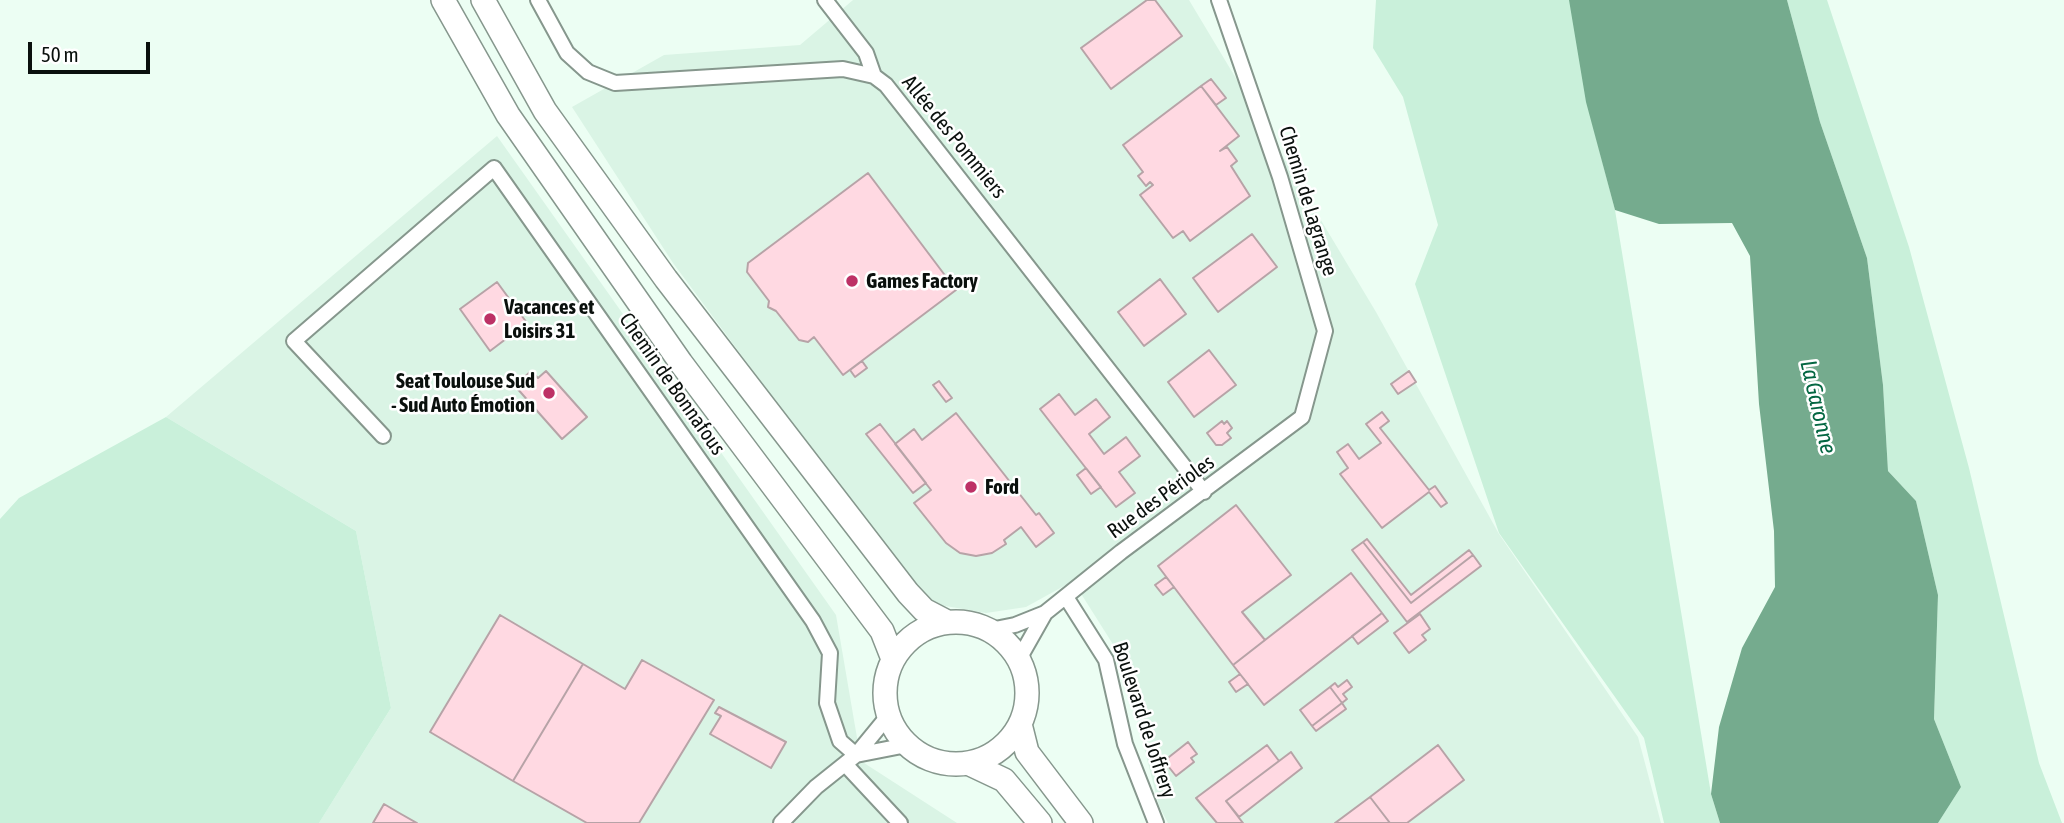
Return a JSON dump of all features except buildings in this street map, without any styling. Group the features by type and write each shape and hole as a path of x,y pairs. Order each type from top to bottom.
{"main road":[{"path":"443,0 508,115 681,363 882,631 893,659"},
{"path":"483,0 545,111 666,279 908,593 924,610 947,622 976,624 990,630 1002,638 1019,659 1026,680 1027,702 1020,723 998,749 968,763 946,764 925,757 907,745 888,716 885,685 893,659 915,634 947,622"},
{"path":"1020,723 1027,752 1081,823"},
{"path":"968,763 1004,780 1040,823"}],"street":[{"name":"Allée des Pommiers","path":"538,0 567,53 588,72 615,83 844,69 874,76 886,85 1204,492"},
{"path":"825,0 866,53 874,76"},
{"name":"Chemin de Lagrange","path":"1219,0 1280,177 1325,331 1302,416"},
{"name":"Chemin de Bonnafous","path":"383,436 294,341 494,167 813,621 830,653 827,703 840,741 851,760"},
{"name":"Rue des Périoles","path":"990,630 1015,625 1045,613 1121,552 1302,416"},
{"name":"Boulevard de Joffrery","path":"1066,597 1107,660 1125,744 1156,823"},
{"name":"Rue des Périoles","path":"1019,659 1045,613"},
{"path":"780,823 816,787 851,760 888,716"},
{"path":"851,760 907,745"},
{"path":"851,760 900,823"}],"shaded area":[{"path":"853,0 1189,0 1376,312 1499,534 1638,737 1661,823 1168,823 1159,806 1121,657 1073,581 1026,607 986,613 934,604 907,578 673,263 572,107 664,55 800,45"},
{"path":"1376,0 1570,0 1593,126 1615,210 1711,794 1720,823 1664,823 1644,738 1499,533 1415,284 1438,225 1403,97 1373,48"},
{"path":"1787,0 1827,0 1909,247 1969,468 2039,763 2062,823 1938,823 1961,787 1934,719 1938,595 1916,501 1888,471 1883,385 1867,258 1820,122"},
{"path":"497,136 836,615 861,761 957,823 319,823 391,708 356,531 166,417"},
{"path":"166,417 356,531 391,708 319,823 0,823 0,519 19,498"}],"water":[{"name":"La Garonne","path":"1569,0 1787,0 1820,122 1867,258 1883,385 1888,471 1916,501 1938,595 1934,719 1961,787 1938,823 1720,823 1711,794 1719,727 1742,648 1775,587 1774,531 1759,404 1750,256 1732,223 1659,224 1615,210 1586,102"}],"place":[{"name":"Games Factory","path":"852,281"},
{"name":"Vacances et Loisirs 31","path":"490,319"},
{"name":"Seat Toulouse Sud - Sud Auto Émotion","path":"549,393"},
{"name":"Ford","path":"971,487"}]}
